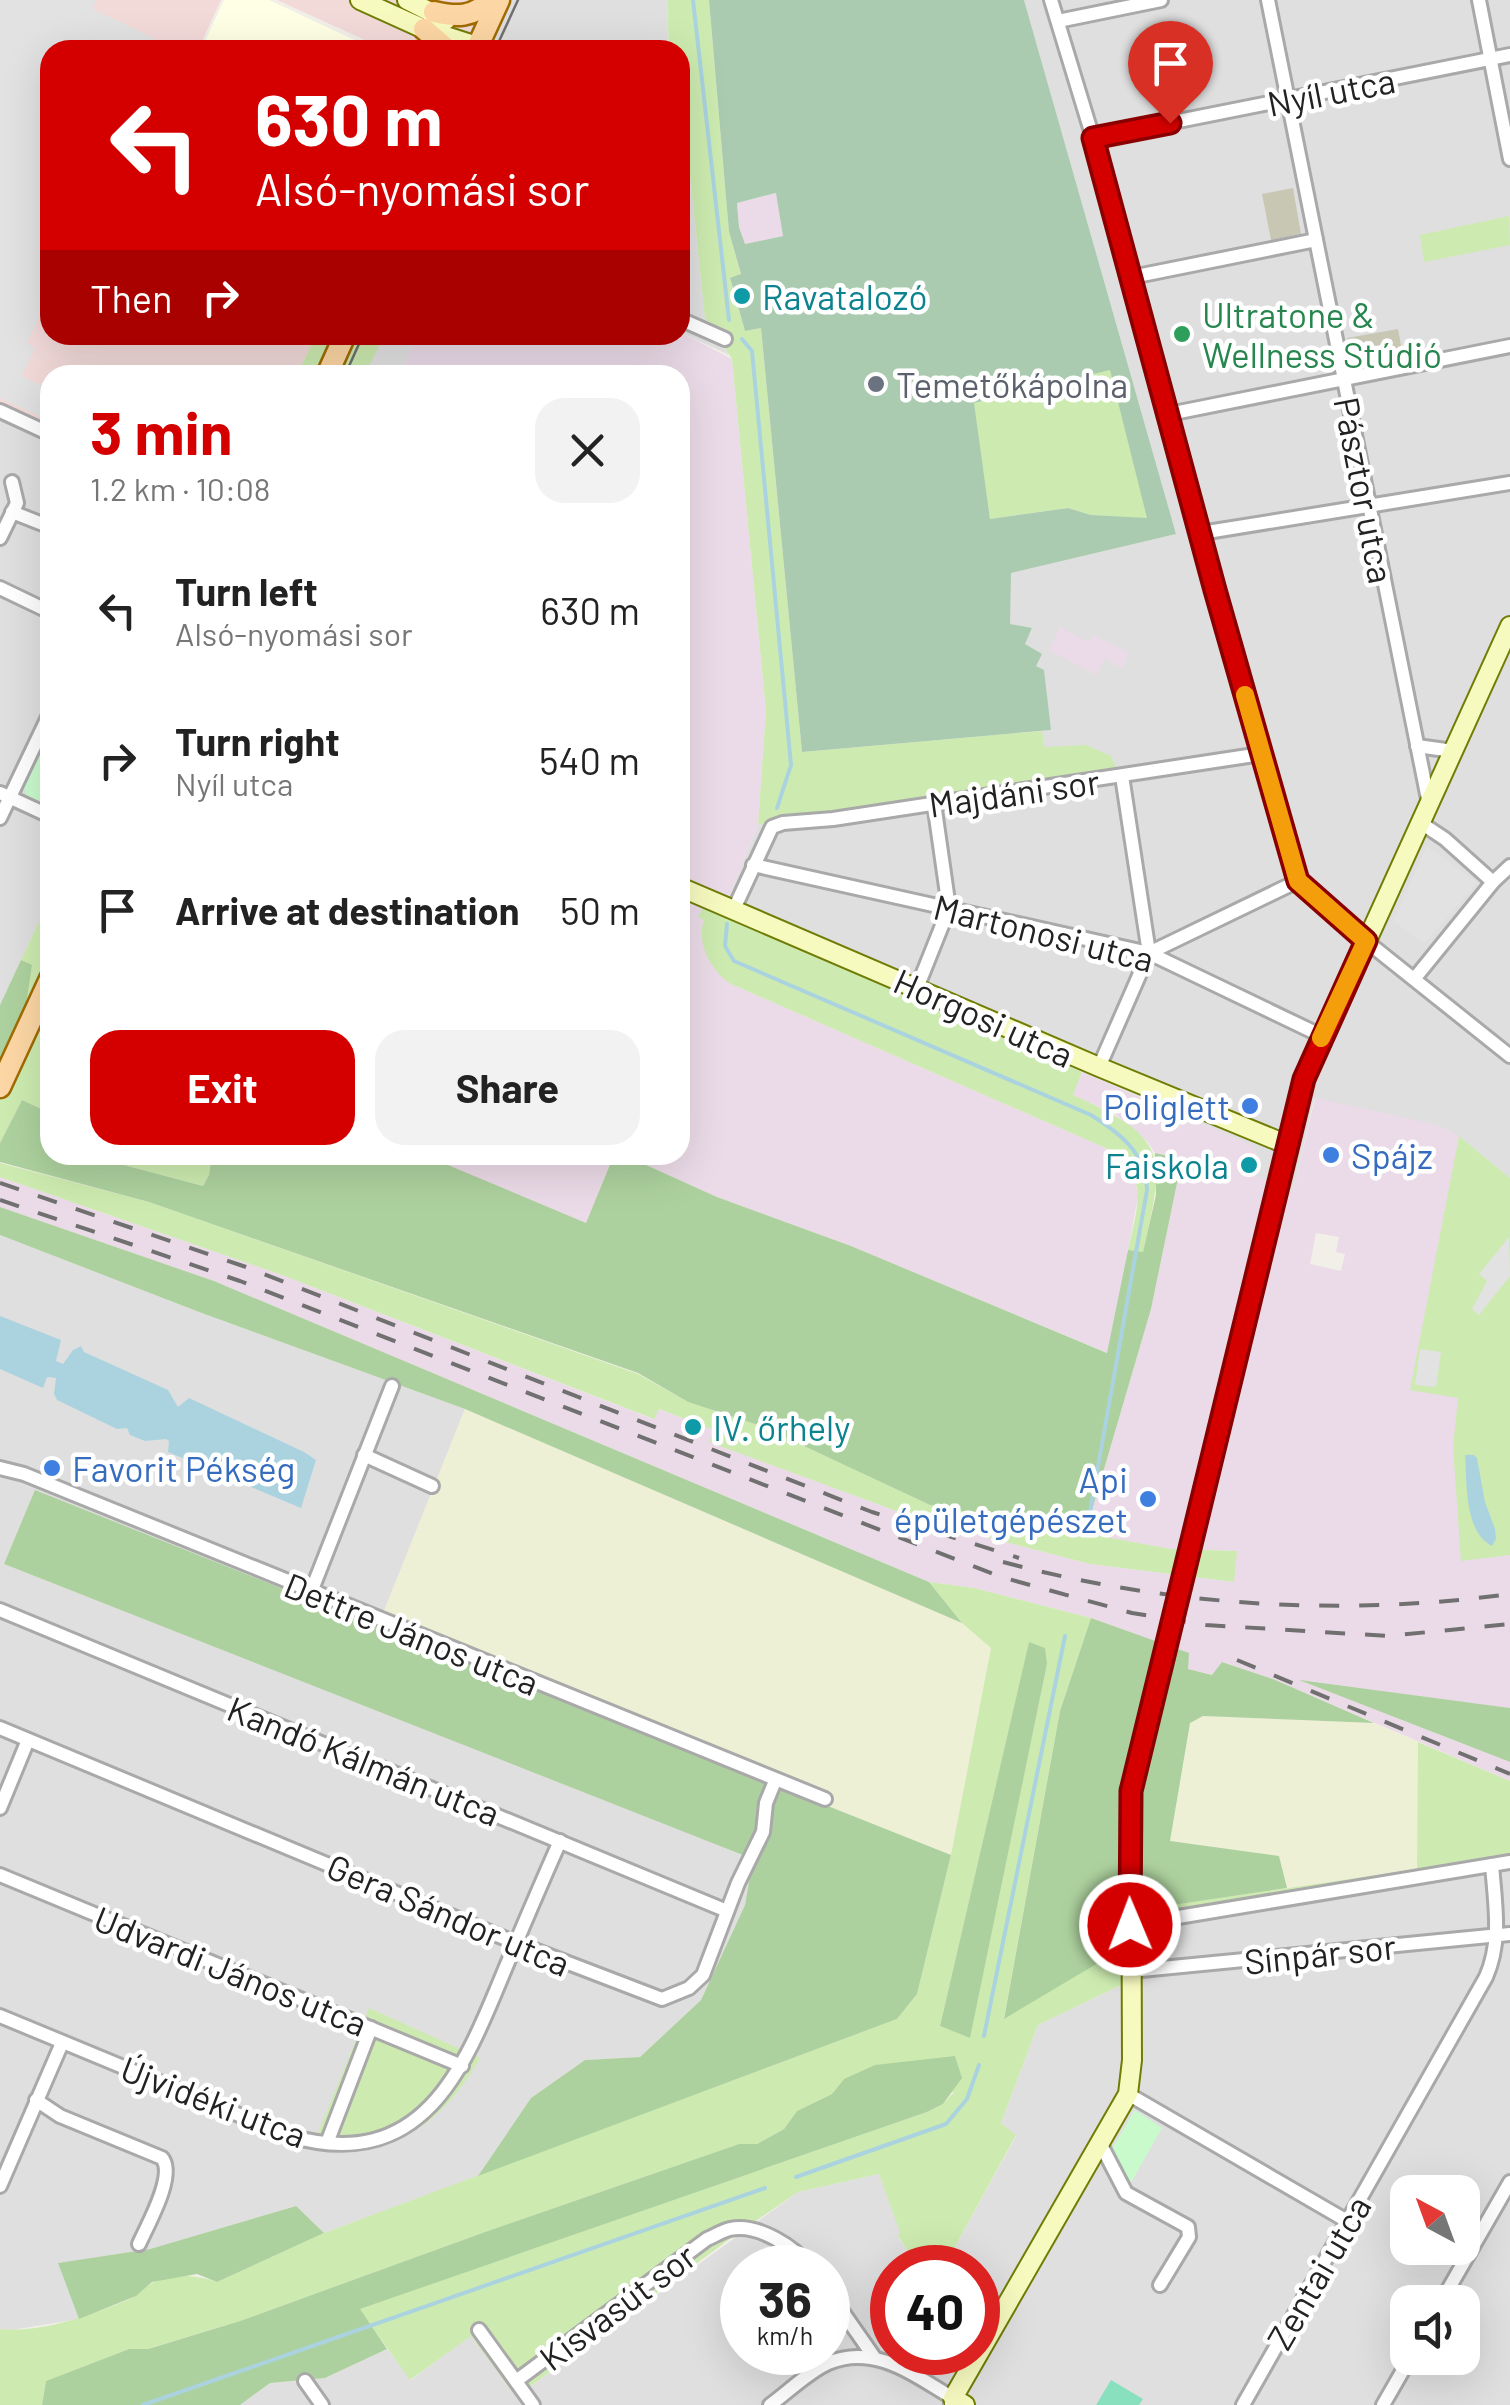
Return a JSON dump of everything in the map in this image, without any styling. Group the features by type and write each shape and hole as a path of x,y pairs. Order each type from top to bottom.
{"main road":[{"path":"442,40 429,20 468,15 490,0"},
{"path":"480,40 498,0"},
{"path":"0,1088 40,1001"}],"street":[{"path":"360,0 429,20"},
{"path":"407,0 429,20 463,40"},
{"path":"1051,0 1132,277 1298,881 1510,1056"},
{"path":"1058,21 1160,0"},
{"name":"Pásztor utca","path":"1268,0 1429,804"},
{"path":"1478,0 1510,160"},
{"name":"Nyíl utca","path":"1093,138 1510,56"},
{"path":"1132,277 1316,240"},
{"path":"690,324 725,340"},
{"path":"1169,414 1510,346"},
{"path":"0,411 40,429"},
{"path":"0,538 17,503 12,482"},
{"path":"1201,534 1510,483"},
{"path":"12,512 40,523"},
{"path":"0,588 40,607"},
{"path":"912,2375 956,2403 1128,2094 1132,2060 1131,1791 1304,1079 1508,638"},
{"path":"0,818 5,795 40,731"},
{"path":"1416,746 1453,751"},
{"name":"Majdáni sor","path":"753,865 768,831 783,822 833,819 1261,754"},
{"path":"1099,1067 1149,953 1122,776"},
{"path":"5,795 40,811"},
{"path":"917,988 949,908 934,802"},
{"path":"1420,823 1493,882"},
{"path":"734,909 753,865"},
{"name":"Martonosi utca","path":"753,865 1149,953 1322,1036"},
{"path":"1415,978 1510,866"},
{"path":"1149,953 1298,881"},
{"name":"Horgosi utca","path":"690,891 1288,1144"},
{"path":"311,1592 392,1386"},
{"path":"364,1456 432,1486"},
{"name":"Dettre János utca","path":"1,1472 24,1474 824,1800"},
{"name":"Kandó Kálmán utca","path":"0,1610 727,1911"},
{"name":"Gera Sándor utca","path":"0,1728 516,1943 662,1999 689,1988 703,1975 762,1832 766,1803 775,1780"},
{"path":"0,1808 28,1740"},
{"name":"Újvidéki utca","path":"0,2016 290,2136 327,2142 366,2140 404,2126 438,2100 462,2066 560,1842"},
{"path":"1130,1925 1510,1862"},
{"name":"Zentai utca","path":"1242,2405 1486,1978 1504,1935 1492,1866"},
{"name":"Udvardi János utca","path":"0,1875 462,2066"},
{"name":"Sínpár sor","path":"1131,1971 1504,1935"},
{"path":"327,2142 371,2028"},
{"path":"0,2186 62,2042"},
{"path":"1128,2094 1347,2221"},
{"path":"36,2100 60,2116 162,2158 167,2164 168,2177 139,2244"},
{"path":"1100,2143 1126,2193 1188,2227 1188,2237 1160,2285"},
{"path":"1451,2285 1510,2182"},
{"name":"Kisvasút sor","path":"516,2381 707,2239 730,2229 744,2228 782,2245"},
{"path":"850,2323 870,2351"},
{"path":"479,2330 533,2405"},
{"path":"770,2405 825,2364 870,2357"},
{"path":"1383,2405 1400,2375"},
{"path":"305,2381 322,2405"}],"shaded area":[{"path":"0,0 221,0 203,40 40,40 40,345 311,345 302,365 40,365 40,421 0,403"},
{"path":"0,0 96,0 93,9 154,38 40,40 40,315 27,343 35,348 22,376 40,385 40,416 0,398"},
{"path":"224,0 269,0 355,40 206,40"},
{"path":"277,0 484,0 466,40 365,40"},
{"path":"484,0 667,0 669,40 466,40"},
{"path":"709,0 1024,0 1176,534 1011,573 1010,624 1032,628 1025,644 1042,654 1036,666 1044,670 1051,730 802,752 761,328 745,331 730,278 741,274 729,232","holes":["776,193 783,236 745,244 737,203","1110,370 1147,518 1091,515 1068,508 990,519 974,403"]},
{"path":"1024,0 1510,0 1510,1178 1459,1136 1314,1099 1293,1192 1248,1173 1256,1153 1252,1146 722,913 758,825 787,815 815,816 1043,748 1042,731 1050,730 1036,666 1024,644 1032,629 1010,624 1010,573 1176,534"},
{"path":"690,176 705,318 729,355 690,337"},
{"path":"1293,188 1301,234 1271,240 1262,194"},
{"path":"777,193 783,236 745,244 737,203"},
{"path":"1398,329 1403,356 1352,365 1347,338"},
{"path":"690,337 732,359 766,711 758,825 722,913 699,918 704,919 702,930 731,984 1117,1153 1133,1169 1138,1197 1108,1353 646,1165 690,1165 690,365 403,365 412,345 690,345"},
{"path":"379,345 414,345 404,365 370,365"},
{"path":"0,403 40,421 40,919 0,1005"},
{"path":"1060,627 1088,642 1093,635 1129,653 1122,668 1105,659 1096,675 1049,650"},
{"path":"1427,846 1478,883 1424,944 1393,921"},
{"path":"1082,1072 1253,1146 1256,1153 1249,1173 1293,1192 1315,1098 1438,1125 1459,1136 1510,1178 1510,1708 1304,1682 1510,1762 1510,1781 1273,1679 1223,1662 1213,1675 1188,1669 1188,1653 1091,1618 974,1588 929,1582 214,1281 0,1207 0,1177 282,1275 653,1419 658,1409 715,1430 710,1442 918,1519 1090,1564 1233,1582 1236,1551 1171,1549 1085,1534 1151,1309 1182,1159 1155,1153 1147,1141 1113,1113 1072,1095","holes":["1316,1233 1339,1237 1336,1252 1345,1254 1341,1271 1310,1264"]},
{"path":"447,1165 610,1165 586,1224"},
{"path":"0,1235 465,1409 378,1626 36,1491 4,1564 754,1859 745,1905 701,2000 640,2057 585,2060 531,2098 478,2176 324,2233 295,2206 150,2249 59,2263 79,2319 12,2330 0,2329"},
{"path":"1509,1237 1510,1276 1479,1315 1472,1309 1487,1281 1479,1274"},
{"path":"1420,1349 1441,1352 1436,1387 1415,1385"},
{"path":"465,1409 962,1623 991,1647 951,1855 378,1626"},
{"path":"1203,1716 1374,1723 1418,1742 1417,1869 1287,1888 1279,1856 1170,1842 1190,1723"},
{"path":"1510,1869 1510,2405 240,2405 270,2383 325,2378 387,2349 411,2380 471,2335 516,2397 720,2249 720,2375 850,2375 850,2245 725,2245 798,2192 879,2174 904,2245 870,2245 870,2375 1000,2375 1000,2245 956,2245 1016,2136 1001,2123 1038,2025 1140,1976 1140,1932"}],"green space":[{"path":"667,0 709,0 729,232 741,275 730,279 745,331 761,328 802,752 1042,731 1044,747 1086,745 1111,756 1117,769 815,816 787,815 758,825 766,711 732,359 705,318 690,176 690,40 669,40"},
{"path":"1509,216 1510,245 1424,262 1420,235"},
{"path":"311,345 412,345 403,365 302,365"},
{"path":"1110,369 1148,519 1091,515 1068,508 990,519 973,403"},
{"path":"40,749 40,807 29,802 23,785"},
{"path":"704,906 1082,1072 1073,1095 1128,1124 1153,1153 1155,1192 1143,1253 1128,1250 1137,1187 1127,1164 1117,1153 731,984 711,963 703,946 704,920 698,917"},
{"path":"40,919 40,1108 22,1100 0,1143 0,1069 32,966 21,960"},
{"path":"21,960 32,965 24,1017 0,1069 0,1005"},
{"path":"22,1100 40,1108 40,1165 124,1165 203,1186 210,1165 448,1165 586,1223 610,1165 646,1165 1107,1353 1128,1250 1143,1252 1156,1195 1155,1153 1182,1159 1151,1309 1085,1534 930,1505 761,1426 688,1402 638,1373 149,1202 0,1162 0,1143"},
{"path":"1459,1136 1510,1178 1510,1555 1461,1561 1453,1447 1458,1398 1410,1390"},
{"path":"0,1163 149,1202 638,1374 688,1402 761,1426 930,1505 1171,1549 1237,1551 1234,1582 1090,1564 918,1519 709,1442 714,1430 659,1409 654,1419 282,1275 0,1177"},
{"path":"124,1165 210,1165 203,1186"},
{"path":"0,1207 214,1281 929,1582 962,1623 465,1409 0,1235"},
{"path":"35,1490 951,1855 917,1994 897,2019 478,2176 531,2098 585,2060 640,2057 701,2000 745,1905 753,1859 4,1564"},
{"path":"929,1582 974,1588 1091,1618 1060,1711 1004,2018 1118,1913 1417,1869 1418,1742 1510,1781 1510,1869 1140,1932 1140,1976 1038,2025 1001,2123 1016,2135 956,2245 904,2245 879,2174 798,2192 516,2397 471,2336 410,2380 359,2309 927,2112 943,2104 954,2092 844,2079 832,2094 797,2111 784,2129 757,2144 739,2144 240,2321 147,2349 129,2349 46,2381 42,2405 0,2405 0,2329 33,2328 83,2317 130,2299 156,2281 173,2276 217,2282 324,2233 897,2019 917,1994 951,1855 991,1648 962,1623","holes":["1029,1643 1047,1664 969,2037 940,2026"]},
{"path":"1091,1618 1189,1653 1188,1669 1212,1675 1222,1662 1273,1679 1374,1723 1203,1716 1190,1723 1170,1841 1279,1856 1287,1888 1119,1913 1125,1947 1004,2019 1060,1711"},
{"path":"1029,1642 1045,1648 1047,1664 970,2038 940,2026"},
{"path":"1299,1680 1510,1708 1510,1762"},
{"path":"369,2008 480,2058 448,2103 411,2132 367,2147 311,2150"},
{"path":"955,2056 962,2078 943,2104 927,2112 360,2309 387,2349 325,2378 270,2383 240,2405 42,2405 46,2381 129,2349 148,2349 240,2321 739,2144 757,2144 784,2129 797,2111 832,2094 844,2079 875,2065"},
{"path":"1135,2110 1162,2128 1128,2188 1110,2152"},
{"path":"296,2206 324,2233 217,2282 197,2274 152,2282 136,2296 79,2319 58,2263 150,2249"},
{"path":"1111,2380 1143,2399 1139,2405 1096,2405"}],"water":[{"path":"0,1316 61,1340 56,1361 63,1364 81,1346 84,1352 168,1390 178,1407 189,1398 304,1452 316,1460 301,1508 168,1452 166,1439 145,1441 130,1435 127,1428 117,1429 57,1400 56,1378 47,1377 43,1388 0,1369"},
{"path":"1465,1455 1477,1458 1485,1502 1495,1529 1492,1546 1476,1530 1472,1518"}],"waterway":[{"path":"693,0 729,320"},
{"path":"742,339 752,351 791,765 777,808"},
{"path":"727,924 725,946 734,961 1091,1115 1130,1145 1142,1165 1147,1190 1088,1523"},
{"path":"984,2036 1065,1636"},
{"path":"796,2177 946,2124 967,2099 979,2065"},
{"path":"143,2405 765,2188"}],"tram line":[{"path":"500,40 518,0"},
{"path":"350,365 358,345"}],"railway":[{"path":"0,1183 246,1267 872,1512 1019,1558"},
{"path":"0,1200 240,1281 1001,1577 1132,1613 1206,1625 1388,1636 1510,1624"},
{"path":"1003,1562 1128,1589 1255,1603 1383,1605 1510,1594"},
{"path":"1237,1660 1510,1774"}],"slow traffic":[{"path":"1245,695 1298,881 1366,941 1321,1038"}],"place":[{"name":"Ravatalozó","path":"742,296"},
{"name":"Ultratone & Wellness Stúdió","path":"1182,334"},
{"name":"Temetőkápolna","path":"876,384"},
{"name":"Poliglett","path":"1250,1106"},
{"name":"Spájz","path":"1331,1155"},
{"name":"Faiskola","path":"1249,1165"},
{"name":"IV. őrhely","path":"693,1427"},
{"name":"Favorit Pékség","path":"52,1468"},
{"name":"Api épületgépészet","path":"1148,1499"}],"route":[{"path":"1130,1925 1131,1791 1304,1079 1366,941 1298,881 1093,138 1170,123"}]}
